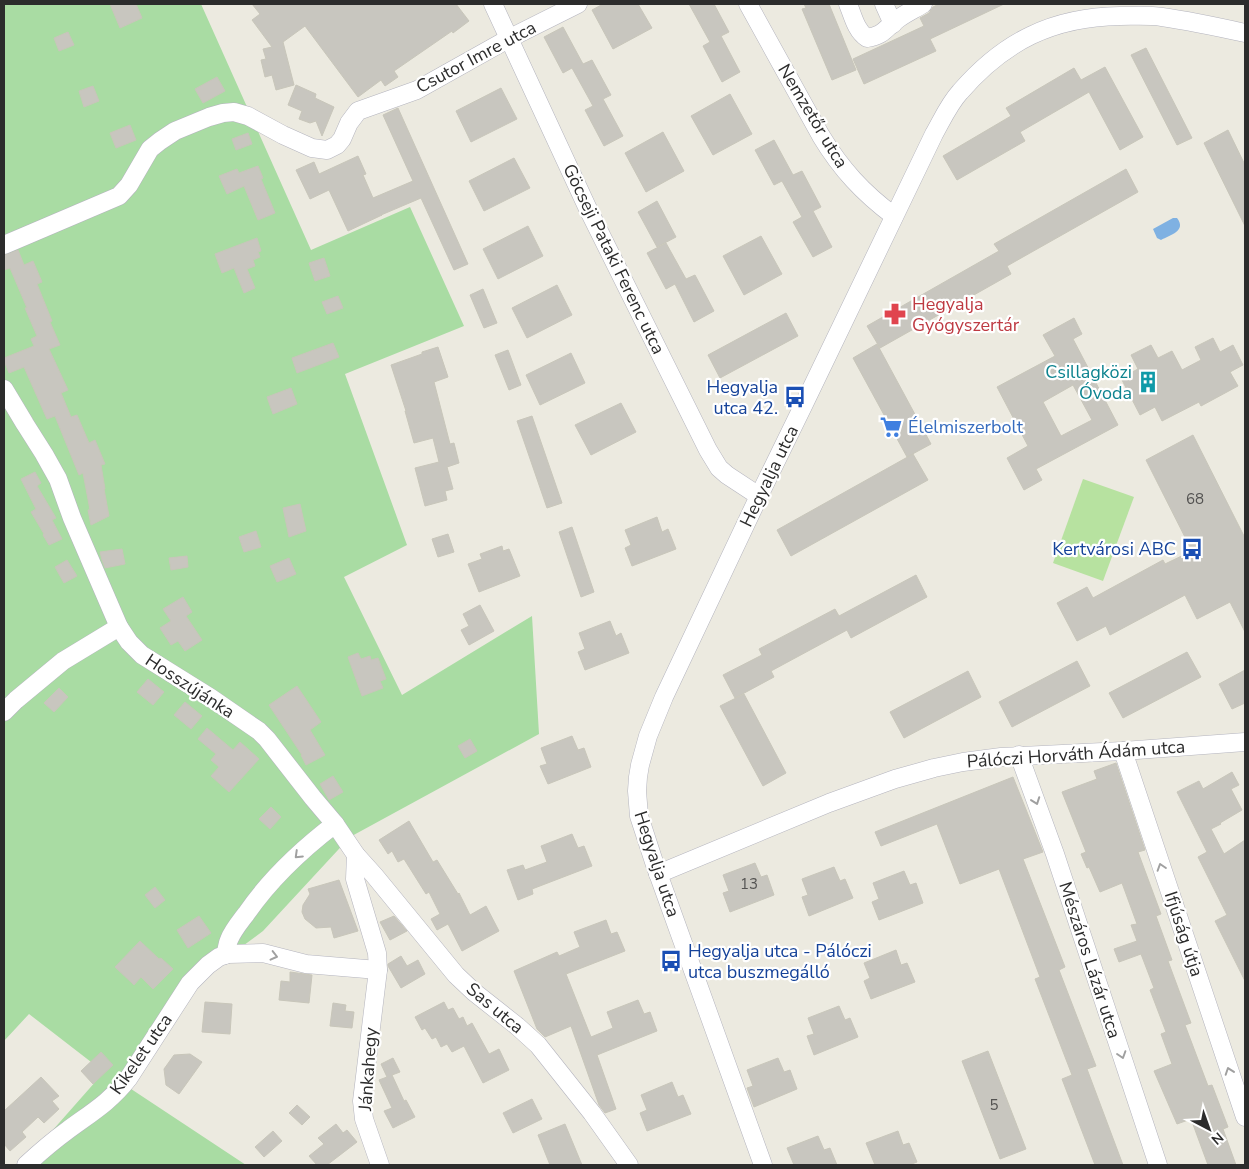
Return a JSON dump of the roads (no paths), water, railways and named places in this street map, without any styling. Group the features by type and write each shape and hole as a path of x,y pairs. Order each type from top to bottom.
{"street":[{"name":"Göcseji Pataki Ferenc utca","path":"493,4 588,210 708,450 719,468 758,496"},
{"name":"Csutor Imre utca","path":"4,245 119,196 129,185 154,145 174,132 209,117 223,113 240,113 312,148 327,150 342,140 349,123 358,111 417,90 508,39 578,4"},
{"name":"Nemzetőr utca","path":"748,4 833,156 865,193 894,216"},
{"path":"848,4 861,34 867,38 875,37 884,32 897,19 923,4"},
{"path":"884,4 893,24"},
{"name":"Hegyalja utca","path":"763,1165 658,874 639,816 637,784 642,754 664,697 758,496 934,134 945,113 959,93 975,76 1003,52 1038,32 1065,22 1108,16 1162,17 1245,32"},
{"name":"Hosszújánka","path":"4,390 58,479 72,518 119,627 129,642 142,655 211,698 259,731 335,824 356,855"},
{"path":"4,712 63,661 119,627"},
{"name":"Pálóczi Horváth Ádám utca","path":"658,874 830,803 895,779 934,768 1019,755 1123,751 1245,742"},
{"name":"Ifjúság útja","path":"1123,751 1245,1117"},
{"name":"Mészáros Lázár utca","path":"1019,755 1055,854 1158,1165"},
{"path":"335,824 310,843 281,871 256,900 236,927 229,940 225,954 263,953 306,964 378,970 378,952 355,879 356,855"},
{"name":"Sas utca","path":"356,855 456,975 538,1045 592,1113 629,1165"},
{"name":"Kikelet utca","path":"26,1165 117,1092 128,1079 190,983 208,965 225,954"},
{"name":"Jánkahegy","path":"378,970 362,1101 364,1120 380,1165"}],"water":[{"path":"1173,218 1177,218 1180,222 1179,229 1161,240 1157,238 1153,229"}],"place":[{"name":"Hegyalja Gyógyszertár","path":"895,314"},
{"name":"Csillagközi Óvoda","path":"1148,382"},
{"name":"Hegyalja utca 42.","path":"795,397"},
{"name":"Élelmiszerbolt","path":"891,427"},
{"name":"Kertvárosi ABC","path":"1192,549"},
{"name":"Hegyalja utca - Pálóczi utca buszmegálló","path":"671,961"}]}
